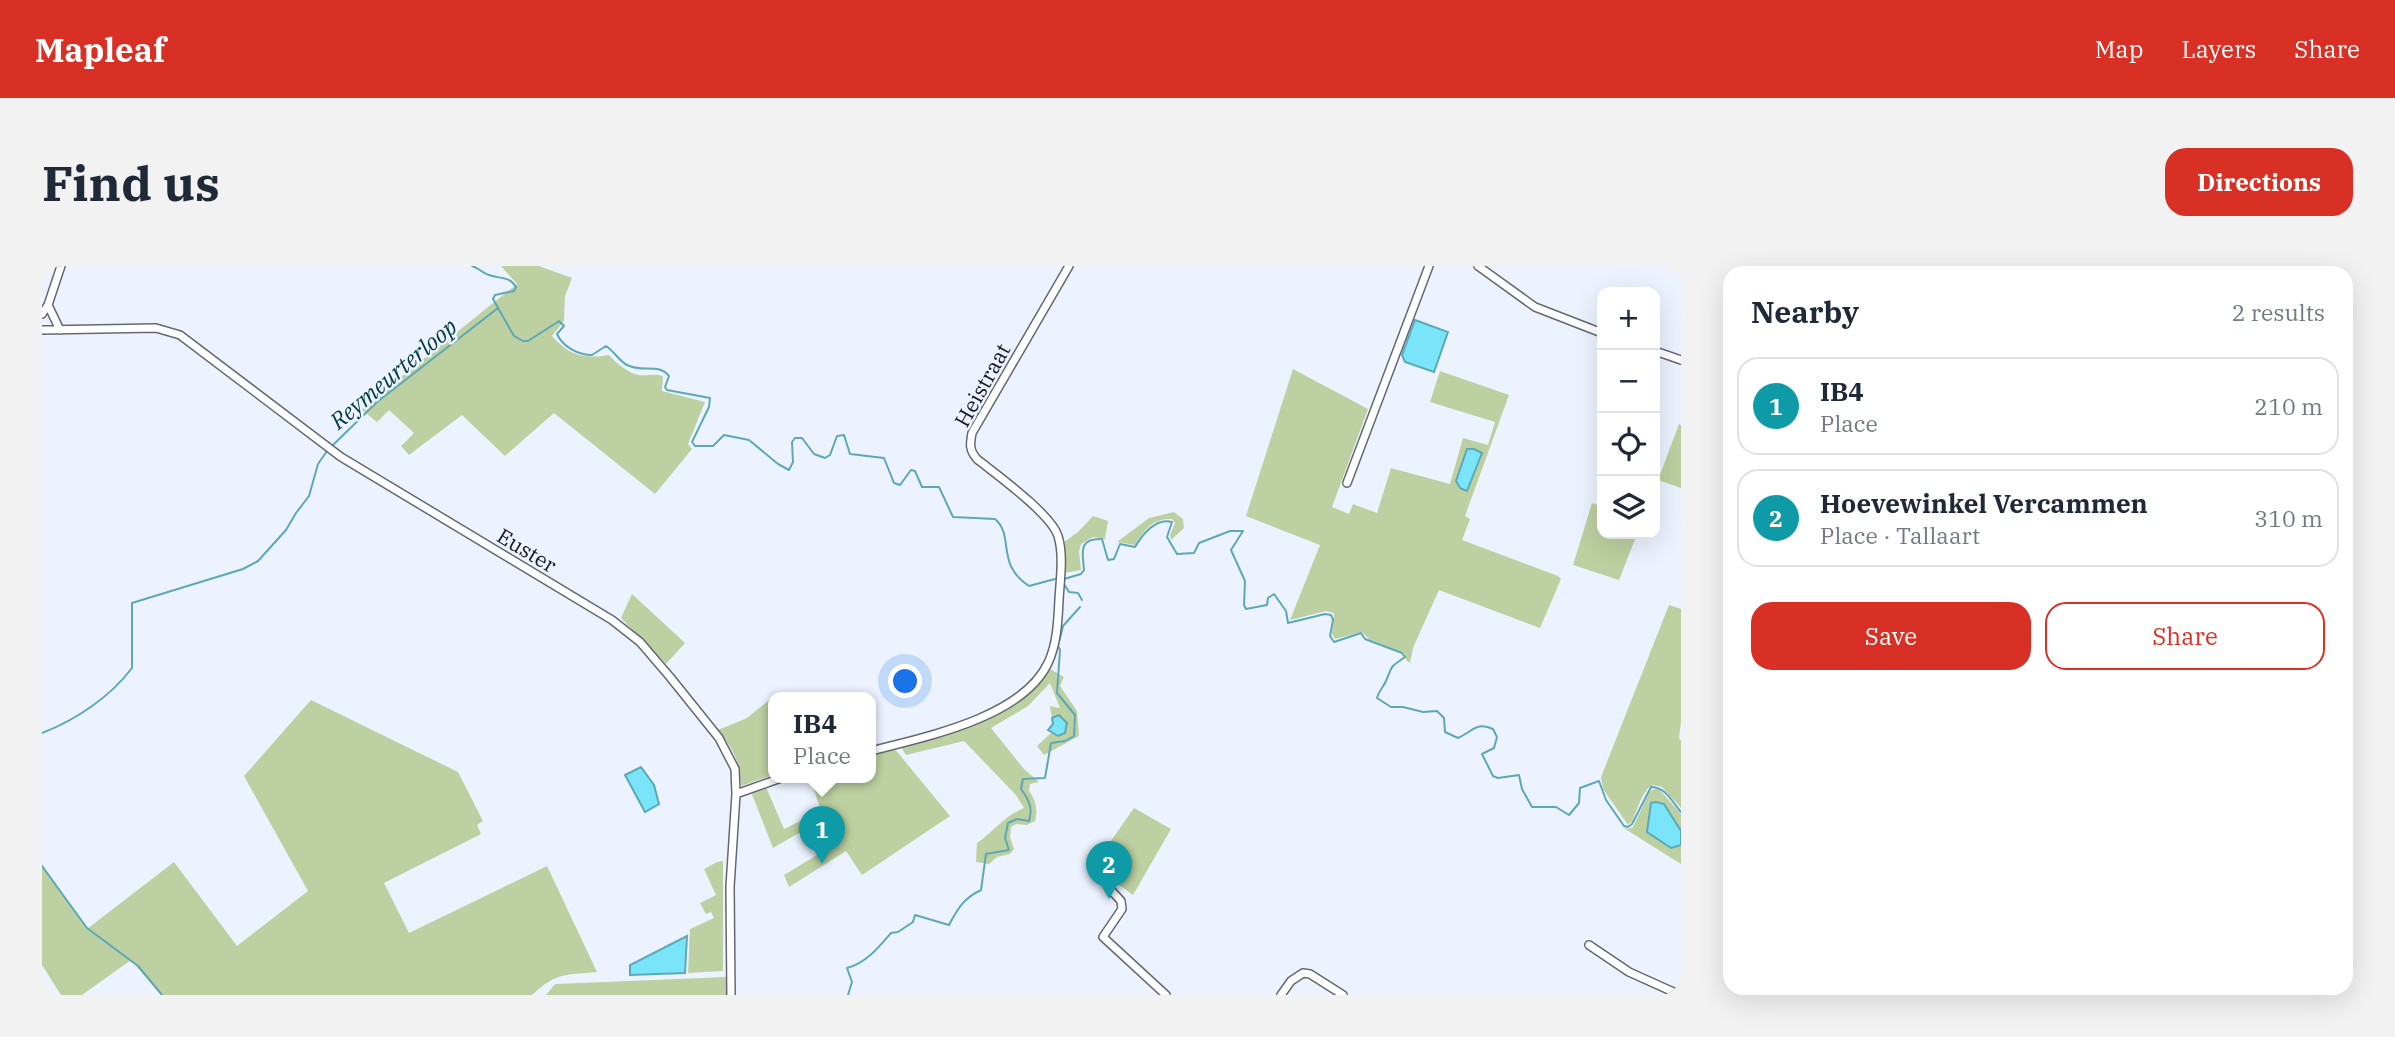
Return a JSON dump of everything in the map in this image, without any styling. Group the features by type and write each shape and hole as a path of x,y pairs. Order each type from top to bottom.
{"street":[{"path":"42,314 61,266"},
{"name":"Heistraat","path":"876,750 978,720 1023,693 1038,680 1054,649 1059,613 1060,543 1050,522 977,459 970,444 972,433 1069,266"},
{"path":"1347,483 1429,266"},
{"path":"1478,266 1535,307 1597,331"},
{"path":"48,304 60,330"},
{"name":"Euster","path":"42,330 156,328 180,335 341,457 628,631 648,651 719,738 735,769 730,887 732,995"},
{"path":"1660,353 1681,360"},
{"path":"736,794 768,783"},
{"path":"1110,889 1121,901 1122,909 1103,937 1166,995"},
{"path":"1589,945 1629,972 1680,995"},
{"path":"1281,995 1291,981 1303,973 1310,974 1343,995"}],"green space":[{"path":"501,266 539,266 572,278 565,296 564,321 552,336 571,352 592,357 609,355 635,374 663,376 662,391 705,402 688,444 692,449 655,494 554,413 505,456 462,415 409,455 401,446 414,433 389,410 377,422 361,409 517,284"},
{"path":"1293,369 1368,409 1332,507 1349,514 1353,504 1377,513 1391,468 1450,484 1463,438 1488,445 1495,422 1430,402 1440,371 1509,395 1465,516 1470,519 1462,540 1561,579 1540,628 1439,590 1413,648 1410,663 1405,654 1369,639 1362,632 1335,639 1332,634 1334,613 1326,611 1290,620 1320,545 1246,516"},
{"path":"1679,424 1681,488 1660,481"},
{"path":"1592,503 1597,505 1597,539 1635,539 1619,580 1573,565"},
{"path":"1174,512 1183,519 1184,528 1171,540 1170,535 1175,523 1172,519 1166,519 1150,526 1135,545 1117,542 1149,518"},
{"path":"1093,516 1108,521 1105,539 1093,537 1081,544 1081,570 1064,573 1064,542"},
{"path":"632,594 685,643 666,664 621,618"},
{"path":"1669,605 1681,609 1681,808 1662,787 1653,785 1642,797 1628,825 1603,789 1601,777"},
{"path":"1050,669 1064,677 1060,686 1077,711 1079,736 1044,755 1037,746 1051,733 1058,736 1059,715 1052,718 1050,706 1060,708 1050,683 1028,706 991,728 1024,769 1039,782 1030,784 1029,791 1036,805 1036,817 1035,821 1027,825 1016,824 1011,827 1010,837 1014,849 1010,854 997,857 989,864 976,862 977,843 1005,819 1024,808 1016,795 964,741 906,755 901,747 962,728 1003,710 1021,699"},
{"path":"311,700 458,772 483,821 477,825 481,834 384,883 409,933 547,866 597,972 555,978 532,995 161,995 131,960 82,995 61,995 42,965 42,864 87,929 174,862 237,946 308,891 244,776"},
{"path":"768,701 768,777 741,786 735,756 718,730 747,718"},
{"path":"894,748 950,816 862,875 846,851 789,887 784,875 830,847 816,823 773,848 751,792 766,787 784,829 812,815 822,814 812,783 876,783 876,753"},
{"path":"1658,788 1681,814 1681,864 1622,827 1633,827 1650,791"},
{"path":"1134,808 1171,829 1133,895 1111,879 1117,871 1099,858"},
{"path":"723,861 723,971 688,973 690,929 714,918 711,912 706,914 700,903 716,895 704,869"},
{"path":"726,977 726,995 546,995 555,984"}],"water":[{"path":"1415,320 1448,332 1434,372 1405,362 1402,355"},
{"path":"1467,449 1482,453 1467,491 1460,488 1456,481"},
{"path":"1059,715 1067,723 1065,733 1058,736 1048,730 1053,724 1052,718"},
{"path":"641,767 654,785 659,804 645,812 625,775"},
{"path":"1651,803 1664,804 1681,831 1681,845 1671,848 1647,832"},
{"path":"687,936 685,973 630,975 630,965"}],"waterway":[{"path":"472,266 514,283 514,291 495,295 493,299 514,336 523,341 528,341 559,321 564,326 557,334 563,343 581,354 592,355 606,346 627,365 665,372 669,376 665,387 667,390 710,398 709,407 692,442 695,446 713,446 724,435 749,440 789,470 793,462 792,442 795,438 802,438 814,454 825,458 830,455 837,436 844,435 850,454 884,458 894,483 900,485 911,470 915,471 922,487 939,487 953,517 995,519 1004,534 1012,569 1029,586 1055,579"},
{"name":"Reymeurterloop","path":"331,447 377,402 498,308"},
{"name":"Reymeurterloop","path":"42,733 92,706 113,689 132,668 132,603 243,569 258,561 286,530 309,496 318,464 327,451"},
{"path":"1064,579 1081,574 1084,570 1083,548 1088,541 1094,539 1102,539 1108,560 1114,559 1120,544 1135,547 1146,532 1160,522 1172,522 1167,537 1177,554 1194,553 1199,543 1230,531 1243,531 1231,550 1245,581 1246,609 1267,605 1268,598 1274,594 1286,611 1288,623 1331,615 1333,620 1330,636 1334,642 1361,633 1365,639 1402,653 1405,657 1392,667 1377,698 1391,707 1423,712 1437,711 1444,718 1445,732 1458,738 1479,727 1493,729 1497,737 1494,748 1482,754 1493,776 1498,778 1519,775 1522,789 1532,807 1556,807 1569,815 1579,803 1580,788 1599,781 1606,800 1624,826 1632,824 1651,787 1665,792 1681,812"},
{"path":"1064,584 1069,592 1078,593 1082,600"},
{"path":"848,995 852,982 847,968 866,958 891,933 898,932 913,922 915,915 949,925 962,904 981,890 986,854 1009,850 1005,838 1008,823 1017,819 1029,821 1030,804 1021,789 1023,779 1045,778 1051,743 1065,741 1074,736 1075,715 1057,693 1058,646 1063,626 1080,607"},
{"name":"Reymeurterloop","path":"42,866 87,928 138,966 162,995"}],"place":[{"name":"IB4","path":"822,864"},
{"name":"Hoevewinkel Vercammen","path":"1109,899"}]}
